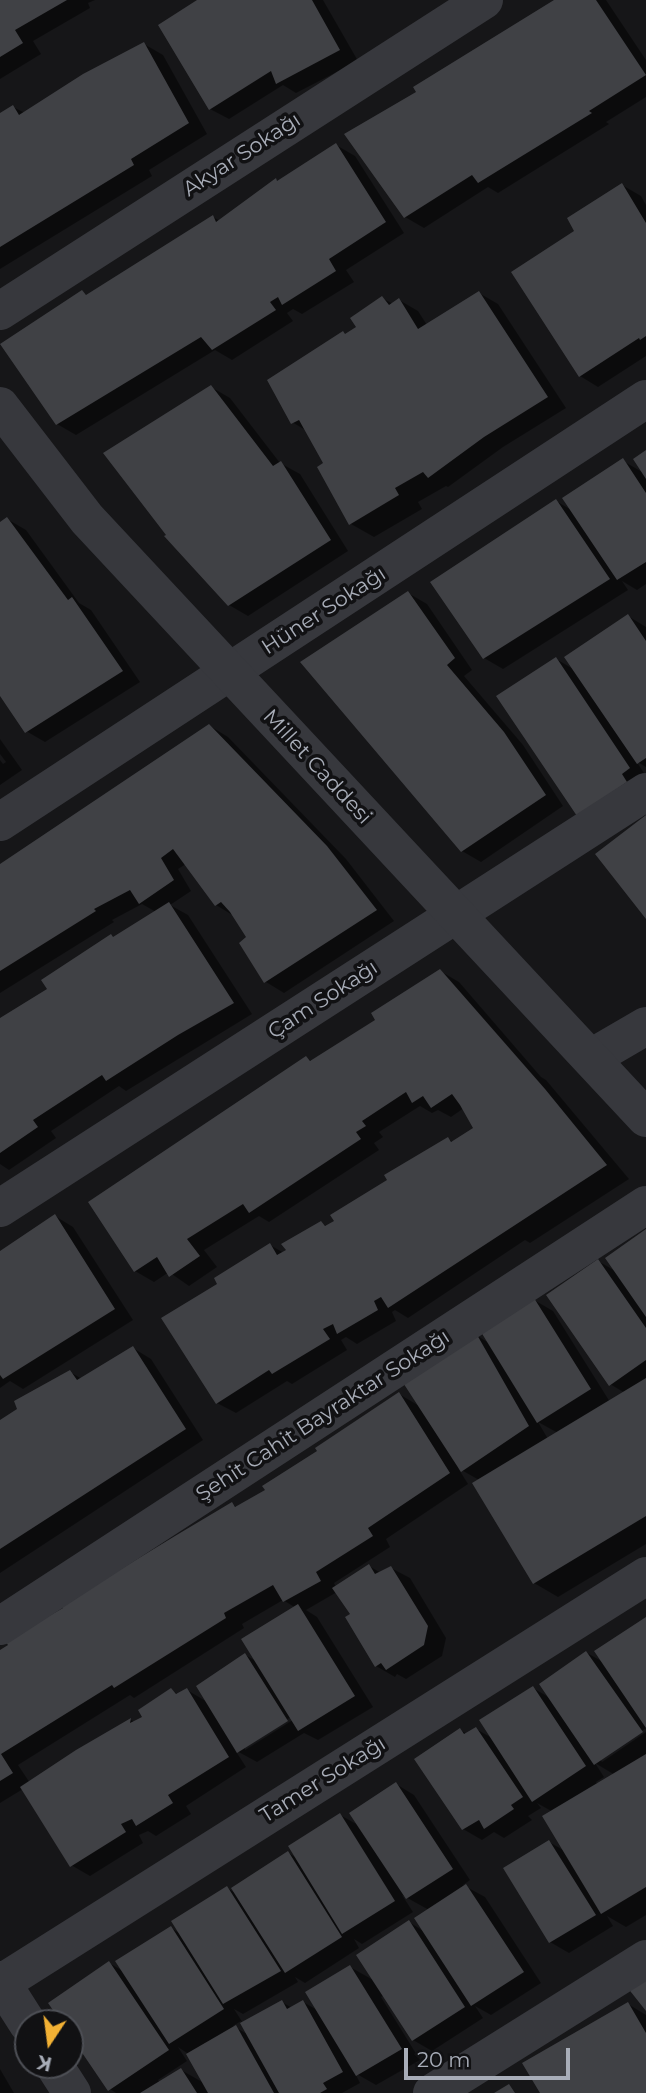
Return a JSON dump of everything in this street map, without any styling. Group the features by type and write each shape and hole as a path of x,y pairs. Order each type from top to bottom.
{"street":[{"name":"Akyar Sokağı","path":"0,311 484,0"},
{"name":"Hüner Sokağı","path":"0,822 646,399"},
{"name":"Millet Caddesi","path":"0,406 87,519 646,1118"},
{"name":"Çam Sokağı","path":"0,1208 646,792"},
{"path":"591,1058 646,1026"},
{"name":"Şehit Cahit Bayraktar Sokağı","path":"0,1626 646,1205"},
{"name":"Tamer Sokağı","path":"1,1982 646,1576"},
{"path":"432,2093 646,1959"},
{"path":"1,1982 18,2009"}],"building":[{"path":"0,0 67,0 15,30 23,43 0,57"},
{"path":"197,0 312,0 340,50 276,84 271,71 209,110 158,25"},
{"path":"554,0 596,0 646,75 589,111 592,113 478,183 472,175 404,218 344,134 416,92 413,87"},
{"path":"144,42 189,123 131,159 134,165 0,247 0,113 13,105 19,115 83,74"},
{"path":"336,143 386,222 329,259 336,271 282,305 278,297 270,302 276,310 212,350 201,337 56,425 0,344 82,290 86,295 213,215 216,222 276,178 277,181"},
{"path":"622,183 646,223 646,336 579,377 511,272 574,231 567,218"},
{"path":"479,291 548,397 484,437 428,478 423,472 395,488 399,495 349,525 317,467 323,463 299,420 291,424 267,380 343,331 345,334 356,327 350,318 382,296 389,305 399,298 418,329"},
{"path":"211,385 273,466 281,461 331,540 228,606 164,536 166,535 103,453"},
{"path":"646,450 646,479 633,459"},
{"path":"623,458 646,493 646,562 617,580 562,498"},
{"path":"556,499 610,579 483,659 430,582"},
{"path":"7,517 68,600 72,597 123,671 25,733 0,696 0,522"},
{"path":"408,591 455,658 447,665 504,732 546,795 461,852 300,662"},
{"path":"628,614 646,641 646,758 637,764 564,657"},
{"path":"556,657 630,768 622,774 627,782 577,816 496,696"},
{"path":"209,724 327,846 377,910 264,983 239,943 246,937 230,912 221,902 215,906 173,849 161,858 174,880 139,904 130,890 94,909 96,911 0,971 0,864"},
{"path":"646,815 646,919 595,854"},
{"path":"169,902 234,1003 106,1081 102,1075 33,1120 38,1127 0,1153 0,1018 47,989 41,980 111,934 113,937"},
{"path":"440,969 607,1165 388,1308 381,1297 374,1301 378,1310 337,1334 333,1324 323,1329 330,1339 272,1374 269,1370 216,1404 161,1318 217,1284 214,1278 270,1243 277,1255 286,1250 281,1244 321,1221 325,1226 334,1221 330,1215 387,1180 384,1175 448,1137 451,1142 473,1128 460,1105 452,1094 431,1108 423,1096 412,1103 406,1092 362,1121 366,1126 356,1132 361,1139 249,1213 243,1204 187,1239 200,1256 169,1277 157,1257 134,1272 88,1202 306,1056 310,1061 375,1020 371,1013"},
{"path":"55,1214 115,1309 3,1379 0,1375 0,1251"},
{"path":"646,1229 646,1317 605,1258"},
{"path":"598,1259 646,1328 646,1360 609,1386 546,1295"},
{"path":"534,1298 591,1389 537,1423 481,1332"},
{"path":"476,1333 529,1426 461,1472 398,1375"},
{"path":"133,1346 186,1429 0,1549 0,1420 17,1409 14,1401 70,1370 77,1380"},
{"path":"646,1378 646,1516 533,1584 472,1483"},
{"path":"399,1392 450,1473 368,1528 373,1536 316,1572 321,1581 283,1602 273,1585 224,1613 226,1618 114,1688 112,1685 1,1754 13,1773 0,1781 0,1650 8,1645 5,1641 63,1608 62,1605 232,1502 235,1507 265,1490 262,1486 317,1451 315,1448"},
{"path":"369,1564 375,1574 391,1566 428,1626 424,1645 386,1670 381,1663 375,1667 345,1617 350,1614 332,1588"},
{"path":"298,1604 355,1696 298,1731 241,1639"},
{"path":"646,1617 646,1728 594,1651"},
{"path":"586,1651 643,1732 594,1765 539,1684"},
{"path":"245,1653 288,1721 237,1753 196,1686"},
{"path":"533,1686 586,1766 532,1802 479,1720"},
{"path":"171,1688 176,1694 187,1688 229,1757 168,1795 173,1803 136,1826 132,1819 121,1824 126,1832 70,1867 20,1787 131,1718 130,1723 142,1717 138,1710"},
{"path":"476,1727 523,1797 511,1805 514,1809 484,1829 479,1820 462,1830 414,1759 460,1728 464,1734"},
{"path":"646,1754 646,1887 601,1914 542,1816"},
{"path":"396,1782 453,1869 406,1899 349,1813"},
{"path":"340,1813 395,1901 342,1934 288,1846"},
{"path":"549,1840 596,1915 549,1943 503,1868"},
{"path":"288,1851 342,1937 285,1973 231,1888"},
{"path":"466,1884 524,1972 471,2006 414,1918"},
{"path":"227,1886 281,1971 223,2004 171,1921"},
{"path":"409,1920 465,2007 412,2041 356,1955"},
{"path":"171,1926 224,2009 169,2044 115,1961"},
{"path":"109,1961 169,2050 108,2091 84,2056 84,2009 52,2009 48,2003"},
{"path":"350,1965 402,2049 356,2076 305,1992"},
{"path":"646,1972 646,2011 627,1987"},
{"path":"282,2000 287,2009 303,2000 343,2072 323,2083 327,2089 320,2093 279,2093 240,2023"},
{"path":"628,2002 646,2033 646,2093 540,2093 522,2063"},
{"path":"236,2025 274,2093 208,2093 186,2054"},
{"path":"181,2068 197,2093 140,2093"},
{"path":"509,2084 515,2093 494,2093"}]}
